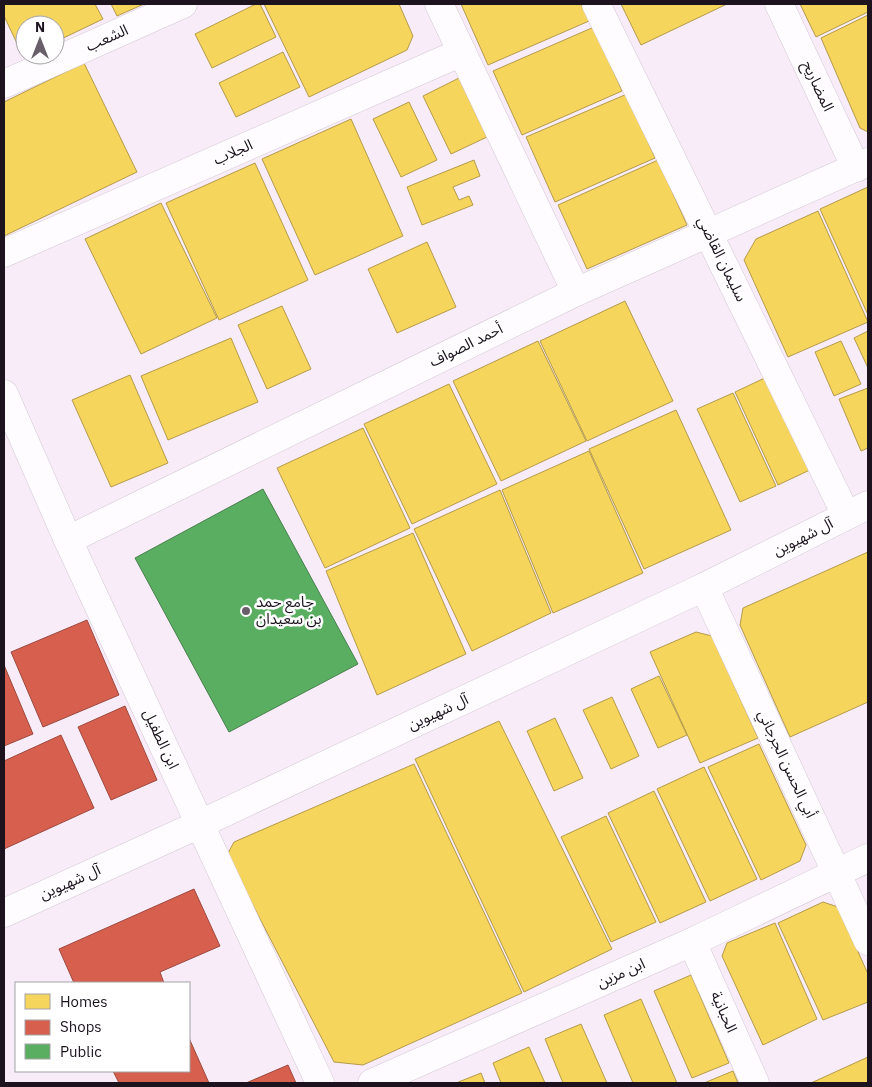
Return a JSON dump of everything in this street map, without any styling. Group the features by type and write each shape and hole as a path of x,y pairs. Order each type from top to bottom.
{"street":[{"name":"الشعب","path":"4,84 183,4"},
{"path":"439,4 576,292"},
{"name":"سليمان القاضي","path":"596,4 710,234 857,510"},
{"name":"المضاريح","path":"780,4 862,165"},
{"name":"الجلاب","path":"4,253 462,52"},
{"name":"أحمد الصواف","path":"68,540 576,292 862,165"},
{"name":"ابن الطفيل","path":"4,394 68,540 320,1083"},
{"name":"آل شهيوين","path":"4,912 200,824 704,587 857,510"},
{"name":"أبي الحسن الجرجاني","path":"704,587 838,872 868,941"},
{"name":"ابن مزين","path":"372,1083 692,942 868,858"},
{"name":"الحبانية","path":"692,942 755,1083"}],"building: Homes":[{"path":"4,4 95,4 103,19 65,37 65,15 15,15 15,39 4,16"},
{"path":"111,4 144,4 117,16"},
{"path":"256,4 260,4 276,37 212,68 195,34"},
{"path":"264,4 399,4 413,36 407,50 309,97"},
{"path":"461,4 581,4 589,21 488,65"},
{"path":"621,4 727,4 641,45"},
{"path":"800,4 868,4 868,12 816,37"},
{"path":"868,15 868,132 860,128 821,38"},
{"path":"594,27 622,91 522,135 493,71"},
{"path":"283,52 300,87 236,117 219,83"},
{"path":"84,63 137,172 4,236 4,102"},
{"path":"459,78 487,137 451,154 423,96"},
{"path":"627,94 655,158 555,202 526,137"},
{"path":"409,102 437,160 401,177 373,119"},
{"path":"351,119 403,236 315,275 262,159"},
{"path":"474,160 480,176 453,187 459,200 469,196 473,205 422,225 407,187"},
{"path":"658,160 687,225 587,269 558,205"},
{"path":"255,163 308,280 219,320 166,203"},
{"path":"868,187 868,315 820,209"},
{"path":"161,203 217,318 141,354 85,239"},
{"path":"818,211 868,322 788,357 744,260 756,239"},
{"path":"427,242 456,307 397,333 368,269"},
{"path":"625,301 673,401 587,441 540,341"},
{"path":"282,306 311,369 267,389 238,325"},
{"path":"868,331 868,368 854,338"},
{"path":"231,338 258,402 168,440 141,376"},
{"path":"538,341 586,441 501,481 453,381"},
{"path":"841,341 861,384 834,396 815,352"},
{"path":"130,375 168,463 111,487 72,400"},
{"path":"771,375 814,468 778,485 735,392"},
{"path":"449,384 497,484 412,524 364,424"},
{"path":"868,388 868,448 861,451 839,399"},
{"path":"733,393 776,486 740,502 697,409"},
{"path":"676,410 731,530 644,569 589,449"},
{"path":"363,428 410,528 325,568 277,468"},
{"path":"589,451 643,573 553,613 502,490"},
{"path":"500,490 551,613 472,651 414,529"},
{"path":"413,533 466,654 377,695 326,571"},
{"path":"868,552 868,702 790,737 740,625 743,608"},
{"path":"696,632 712,636 758,738 700,763 650,652"},
{"path":"659,676 687,735 658,748 631,689"},
{"path":"612,697 639,756 611,769 583,710"},
{"path":"555,718 583,778 554,791 527,731"},
{"path":"499,721 612,949 524,992 415,759"},
{"path":"759,744 806,845 800,861 761,880 708,767"},
{"path":"414,764 522,993 363,1065 334,1062 227,855 234,842"},
{"path":"704,767 757,879 710,901 657,789"},
{"path":"654,791 706,902 660,923 608,813"},
{"path":"606,816 656,922 611,942 561,837"},
{"path":"823,902 838,907 868,974 868,1002 823,1020 778,923"},
{"path":"775,923 817,1019 763,1045 722,956 727,943"},
{"path":"691,975 729,1063 692,1078 654,991"},
{"path":"641,999 677,1083 633,1083 604,1015"},
{"path":"581,1024 607,1083 563,1083 545,1039"},
{"path":"529,1047 545,1083 501,1083 493,1063"},
{"path":"868,1057 868,1083 811,1083"},
{"path":"733,1071 738,1083 704,1083"},
{"path":"481,1073 485,1083 456,1083"}],"building: Shops":[{"path":"87,620 119,695 43,727 11,652"},
{"path":"4,665 33,734 4,746"},
{"path":"125,706 157,780 111,800 78,727"},
{"path":"61,735 94,808 4,849 4,761"},
{"path":"194,889 220,946 160,972 164,982 74,982 59,949"},
{"path":"190,1040 209,1083 119,1083 114,1072 190,1072"},
{"path":"288,1065 296,1083 246,1083"}],"building: Public":[{"name":"جامع حمد بن سعيدان","path":"263,489 358,664 229,732 135,558"}],"place":[{"name":"جامع حمد بن سعيدان","path":"246,611"}]}
